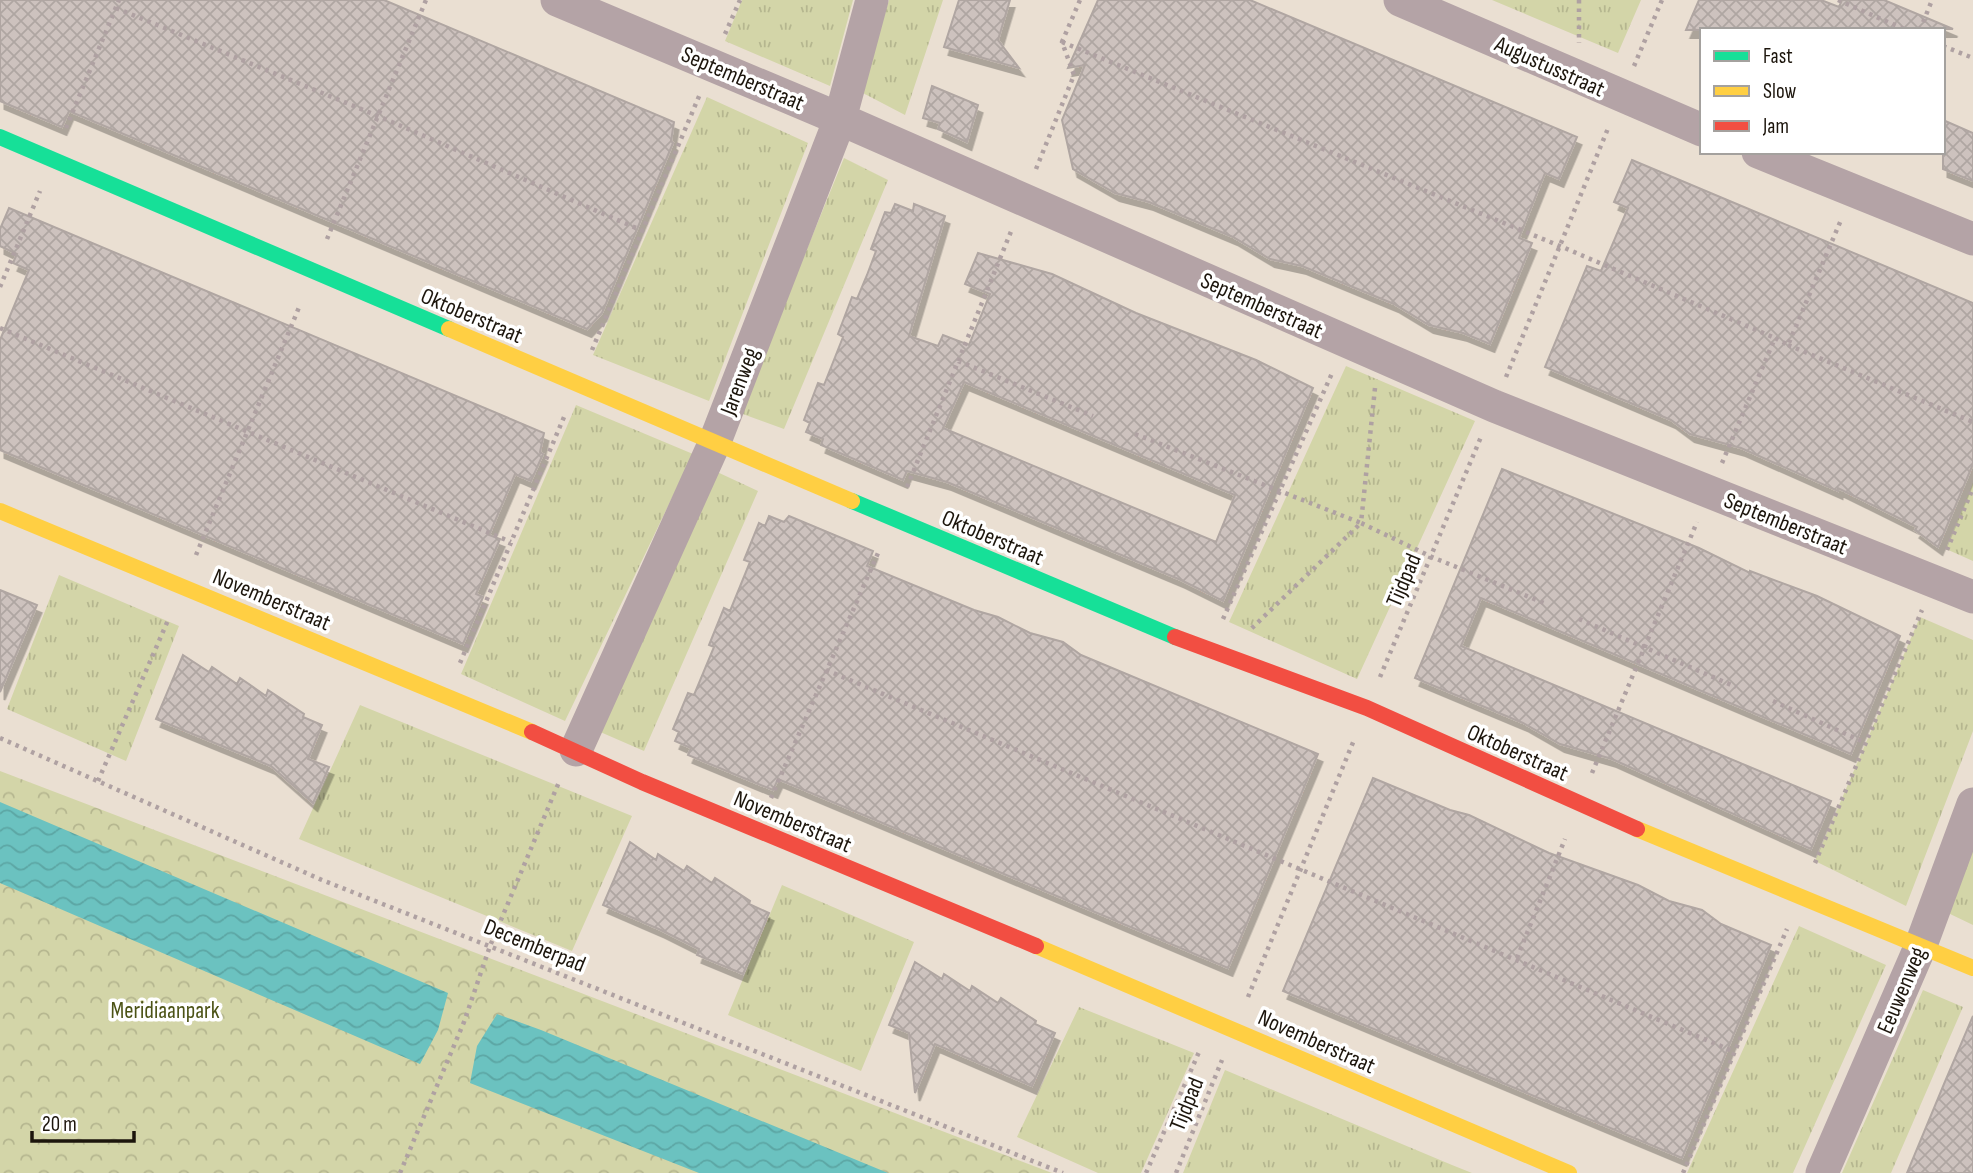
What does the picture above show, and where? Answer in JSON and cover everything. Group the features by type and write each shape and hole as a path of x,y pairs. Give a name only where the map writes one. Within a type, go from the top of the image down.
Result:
{"street":[{"name":"Septemberstraat","path":"557,0 840,119 1494,406 1973,597"},
{"name":"Jarenweg","path":"576,750 714,444 840,119 872,0"},
{"name":"Augustusstraat","path":"1400,0 1700,129"},
{"name":"Oktoberstraat","path":"0,137 714,444 1215,654 1367,708 1579,805 1973,968"},
{"path":"1763,154 1973,239"},
{"name":"Novemberstraat","path":"0,511 576,750 642,782 757,831 1235,1029 1392,1100 1569,1173"},
{"name":"Eeuwenweg","path":"1822,1173 1921,945 1973,804"}],"path":[{"path":"98,781 183,586 426,0"},
{"path":"757,831 893,519 1074,75 1062,42 1080,0"},
{"name":"Tijdpad","path":"1176,1173 1662,0"},
{"path":"1838,0 1901,28"},
{"path":"1921,28 1932,0"},
{"path":"116,8 378,116 643,231"},
{"path":"1062,42 1560,246 1973,422"},
{"path":"1945,47 1973,58"},
{"path":"1788,345 1854,191"},
{"path":"0,328 248,429 511,542"},
{"path":"1517,958 1775,338"},
{"path":"1215,654 1279,492 1346,341"},
{"path":"1215,654 1361,523 1378,355"},
{"path":"958,361 1093,416"},
{"path":"1135,434 1361,523 1432,558 1544,603"},
{"path":"1683,1173 1973,488"},
{"path":"1579,620 1736,687"},
{"path":"826,670 1735,1052"},
{"path":"1773,701 1866,743"},
{"name":"Decemberpad","path":"0,738 322,880 1063,1173"},
{"path":"400,1173 464,1022 490,946 557,785 576,750"},
{"path":"1146,1173 1213,1020"}],"green space":[{"path":"742,0 853,0 830,86 725,41"},
{"path":"889,0 943,0 905,115 861,92"},
{"path":"1492,0 1641,0 1618,53"},
{"path":"707,97 808,143 709,401 593,355"},
{"path":"844,158 888,180 784,429 740,413"},
{"path":"1346,366 1475,421 1357,679 1229,622"},
{"path":"576,405 693,454 565,721 461,674"},
{"path":"715,471 758,491 644,751 598,731"},
{"path":"1973,483 1973,561 1946,549"},
{"path":"59,575 179,626 126,761 7,709"},
{"path":"1920,617 1973,640 1973,731 1906,906 1815,861"},
{"path":"360,705 632,816 572,951 299,839"},
{"name":"Meridiaanpark","path":"0,771 1052,1173 0,1173"},
{"path":"1973,847 1973,925 1948,913"},
{"path":"782,885 914,942 861,1071 728,1015"},
{"path":"1799,926 1886,965 1793,1173 1687,1173"},
{"path":"1923,990 1963,1007 1891,1173 1842,1173"},
{"path":"1079,1007 1194,1053 1141,1173 1098,1173 1017,1137"},
{"path":"1225,1070 1452,1165 1472,1173 1183,1173"}],"water":[{"path":"0,802 448,993 438,1030 420,1064 0,883"},
{"path":"497,1014 888,1173 699,1173 470,1083 477,1046"}],"building":[{"path":"0,0 384,0 674,122 673,143 602,313 587,329 69,111 62,127 0,101"},
{"path":"959,0 1010,0 998,40 1019,68 944,47"},
{"path":"1098,0 1250,0 1577,137 1559,179 1545,173 1519,238 1532,243 1490,344 1463,333 1429,325 1394,304 1302,266 1270,259 1233,237 1149,202 1115,193 1073,169 1062,120 1085,65 1068,68"},
{"path":"1699,0 1821,0 1839,7 1842,0 1884,0 1953,29 1700,28 1686,30"},
{"path":"932,86 978,105 967,142 938,129 940,123 923,118"},
{"path":"1945,121 1973,133 1973,181 1943,169"},
{"path":"1632,160 1973,303 1973,464 1938,547 1915,530 1917,527 1838,488 1838,491 1741,448 1690,434 1671,420 1545,367 1587,266 1601,271 1628,208 1614,202"},
{"path":"895,204 913,211 914,204 945,216 909,336 938,346 943,335 969,345 990,294 965,284 978,253 1052,274 1136,313 1256,360 1313,388 1223,601 1181,580 947,482 907,471 903,480 821,445 823,439 806,432 810,423 804,420 818,383 824,385 843,337 838,334 852,297 857,299 876,251 871,249 885,212 891,213","holes":["964,382 1235,495 1216,542 943,428"]},
{"path":"9,208 544,433 540,452 543,454 531,481 515,474 489,535 500,539 476,594 483,597 463,644 0,450 0,340 29,270 13,263 17,254 0,246 0,229"},
{"path":"1502,469 1699,548 1750,573 1817,596 1900,636 1851,754 1481,598 1461,646 1831,801 1811,849 1612,759 1560,744 1523,723 1415,678"},
{"path":"769,516 784,522 789,516 873,551 867,566 974,610 998,617 1030,633 1063,642 1081,655 1318,754 1228,968 778,779 773,790 688,755 691,748 675,741 679,732 673,729 688,693 694,695 714,647 709,645 724,608 730,611 750,562 744,560 759,523 765,526"},
{"path":"0,590 37,605 0,692"},
{"path":"183,655 209,672 212,667 237,684 240,678 266,696 268,690 304,714 303,717 322,725 308,759 329,767 313,803 271,766 156,719"},
{"path":"1373,778 1450,810 1469,815 1549,853 1638,885 1669,901 1702,910 1721,924 1771,945 1682,1158 1283,991"},
{"path":"630,842 656,860 658,854 684,871 687,866 712,883 715,878 750,901 749,904 769,913 743,974 697,955 699,949 603,905"},
{"path":"915,962 942,979 944,974 970,991 972,986 998,1003 1001,998 1036,1021 1035,1024 1055,1033 1032,1086 935,1044 915,1093 909,1033 889,1025"},
{"path":"1973,1016 1973,1173 1907,1173 1944,1084"}],"traffic: fast":[{"path":"0,137 449,329"},
{"path":"852,501 1175,637"}],"traffic: slow":[{"path":"449,329 852,501"},
{"path":"0,511 532,732"},
{"path":"1637,829 1973,968"},
{"path":"1036,946 1569,1173"}],"traffic: jam":[{"path":"1175,637 1367,708 1637,829"},
{"path":"532,732 642,782 1036,946"}]}
